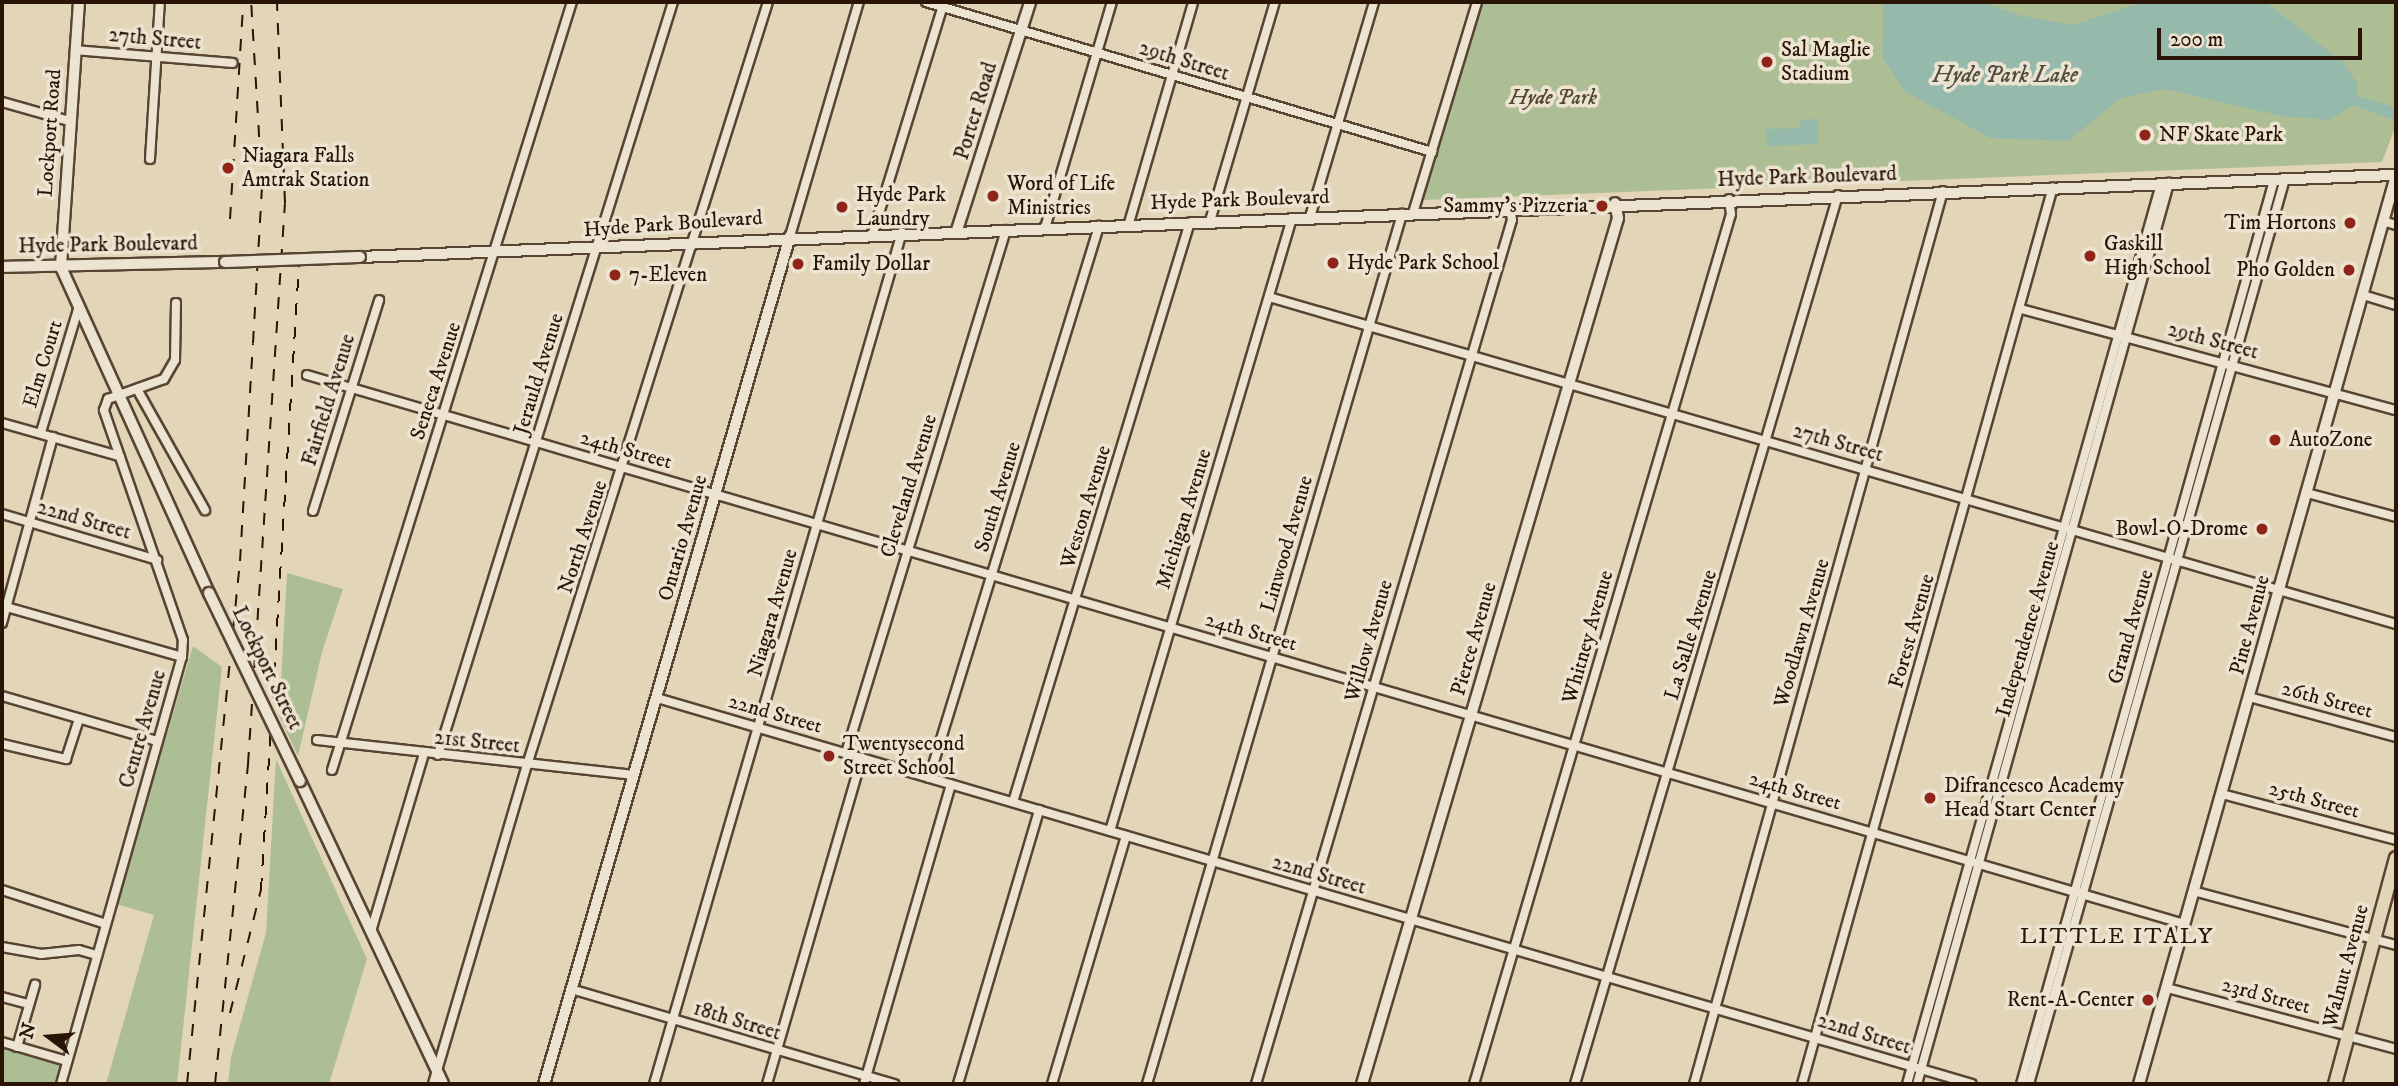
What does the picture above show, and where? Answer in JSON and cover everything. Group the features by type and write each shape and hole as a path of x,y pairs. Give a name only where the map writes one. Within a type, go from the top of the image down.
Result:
{"main road":[{"name":"Porter Road","path":"957,230 1030,2"},
{"name":"Hyde Park Boulevard","path":"2,267 495,254 790,236 1006,230 1615,203 2396,175"},
{"name":"Pine Avenue","path":"2139,1084 2396,175"},
{"name":"Ontario Avenue","path":"544,1084 790,236"},
{"name":"Walnut Avenue","path":"2335,1084 2396,858"}],"street":[{"name":"Lockport Road","path":"61,267 79,2"},
{"path":"150,159 160,2"},
{"name":"Seneca Avenue","path":"332,770 572,2"},
{"name":"Jerauld Avenue","path":"438,755 673,2"},
{"name":"North Avenue","path":"433,1084 527,765 768,2"},
{"name":"Ontario Avenue","path":"790,236 859,2"},
{"name":"29th Street","path":"926,2 943,4 1021,31 1432,152"},
{"path":"1045,228 1112,2"},
{"path":"1129,223 1193,2"},
{"path":"1210,221 1275,2"},
{"path":"1310,217 1374,2"},
{"name":"Linwood Avenue","path":"1147,1084 1370,324 1407,214 1432,152 1477,2"},
{"path":"873,233 943,4"},
{"name":"27th Street","path":"75,50 232,63"},
{"path":"2,102 69,121"},
{"name":"Grand Avenue","path":"2079,892 2279,180"},
{"name":"Independence Avenue","path":"1975,862 2074,530 2165,183"},
{"name":"Forest Avenue","path":"1802,1084 1968,499 2053,187"},
{"name":"Woodlawn Avenue","path":"1693,1084 1943,191"},
{"name":"La Salle Avenue","path":"1575,1084 1838,195"},
{"name":"Whitney Avenue","path":"1474,1084 1731,214 1729,199"},
{"name":"Pierce Avenue","path":"1362,1084 1618,218 1615,203"},
{"name":"Willow Avenue","path":"1256,1084 1512,220 1510,208"},
{"name":"Michigan Avenue","path":"1110,831 1292,218"},
{"name":"Weston Avenue","path":"1013,802 1190,222"},
{"path":"2383,222 2396,225"},
{"name":"South Avenue","path":"929,778 1099,226"},
{"name":"Cleveland Avenue","path":"846,753 1006,230"},
{"name":"Niagara Avenue","path":"654,1084 902,232"},
{"name":"Lockport Street","path":"61,267 209,593 372,928 443,1084"},
{"path":"2363,295 2396,305"},
{"name":"27th Street","path":"1269,297 1370,324 2278,592 2396,624"},
{"name":"Fairfield Avenue","path":"313,511 379,300"},
{"path":"120,395 164,379 175,360 176,303"},
{"name":"Elm Court","path":"41,432 79,306"},
{"name":"29th Street","path":"2021,309 2396,410"},
{"name":"Independence Avenue","path":"1917,1084 1917,1068 2064,527 2123,338"},
{"name":"24th Street","path":"307,375 2184,924"},
{"path":"137,389 205,510"},
{"name":"Centre Avenue","path":"61,1084 182,657 183,640 104,410 108,399 120,395"},
{"path":"2,423 119,456"},
{"path":"2,623 26,522 53,437"},
{"path":"2307,493 2396,517"},
{"name":"22nd Street","path":"2,514 157,560"},
{"path":"4,606 182,657"},
{"path":"2,696 157,741"},
{"name":"26th Street","path":"2249,697 2396,737"},
{"name":"22nd Street","path":"657,698 1972,1084"},
{"path":"2,744 66,759 79,719"},
{"name":"21st Street","path":"317,740 424,754 634,775"},
{"path":"372,928 424,754"},
{"path":"767,1084 863,758"},
{"path":"866,1080 951,784"},
{"name":"25th Street","path":"2222,794 2396,840"},
{"path":"958,1084 1039,810"},
{"path":"1052,1084 1126,836"},
{"path":"2,890 106,924"},
{"path":"2193,891 2396,945"},
{"path":"2021,1084 2079,892"},
{"path":"2029,1084 2079,892"},
{"path":"2,947 41,954 79,950 97,955"},
{"path":"17,1046 35,985"},
{"name":"23rd Street","path":"2166,988 2396,1049"},
{"name":"18th Street","path":"571,989 866,1080 894,1084"},
{"path":"2,997 29,1004"},
{"path":"2,1042 67,1061"},
{"name":"Independence Avenue","path":"1907,1084 1917,1068"}],"green space":[{"name":"Hyde Park","path":"1481,2 2396,2 2396,125 2382,162 1423,200"},
{"path":"287,573 343,589 322,652 298,756 279,716"},
{"path":"193,646 222,667 177,1084 106,1084 154,915 116,904"},
{"path":"276,759 367,959 329,1084 228,1084 231,1057 266,933"},
{"path":"2,1046 61,1062 54,1084 2,1084"}],"water":[{"name":"Hyde Park Lake","path":"1883,2 1983,2 2022,16 2073,25 2143,2 2265,2 2343,62 2358,85 2356,95 2396,108 2396,121 2353,105 2329,120 2281,116 2164,89 2121,98 2068,141 1990,138 1904,91 1883,58"},
{"path":"1817,119 1818,144 1767,146 1766,129 1800,128 1800,120"}],"railway":[{"path":"187,1084 240,561 253,343 262,185 251,2"},
{"path":"215,1084 248,764 285,203 277,2"},
{"path":"230,219 243,5"},
{"path":"230,1013 261,890 299,263"}],"place":[{"name":"Sal Maglie Stadium","path":"1767,62"},
{"name":"NF Skate Park","path":"2145,135"},
{"name":"Niagara Falls Amtrak Station","path":"228,168"},
{"name":"Word of Life Ministries","path":"993,196"},
{"name":"Sammy's Pizzeria","path":"1602,206"},
{"name":"Hyde Park Laundry","path":"842,207"},
{"name":"Tim Hortons","path":"2350,223"},
{"name":"Gaskill High School","path":"2090,256"},
{"name":"Hyde Park School","path":"1333,263"},
{"name":"Family Dollar","path":"798,264"},
{"name":"Pho Golden","path":"2349,270"},
{"name":"7-Eleven","path":"615,275"},
{"name":"AutoZone","path":"2275,440"},
{"name":"Bowl-O-Drome","path":"2262,529"},
{"name":"Twentysecond Street School","path":"829,756"},
{"name":"Difrancesco Academy Head Start Center","path":"1930,798"},
{"name":"Rent-A-Center","path":"2148,1000"}],"district":[{"name":"LITTLE ITALY","path":"2117,937"}]}
